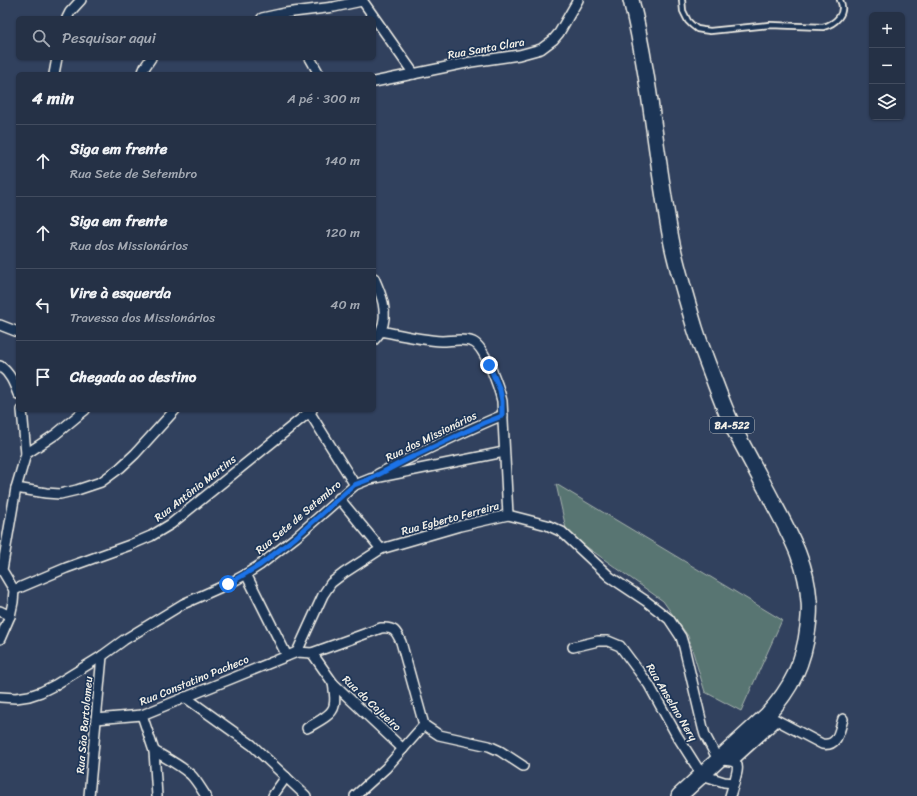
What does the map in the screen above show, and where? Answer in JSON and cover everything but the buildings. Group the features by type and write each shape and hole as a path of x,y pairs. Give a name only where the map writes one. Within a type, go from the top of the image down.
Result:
{"main road":[{"name":"BA-522","path":"631,0 643,59 672,244 684,292 727,413 791,537 804,567 810,602 807,639 802,658 793,679 777,704 772,718 718,760 679,796"}],"street":[{"path":"68,16 81,0"},
{"path":"286,15 334,7 362,0 373,16"},
{"name":"Rua Santa Clara","path":"376,82 471,62 519,55 541,49 553,40 559,33 578,0"},
{"path":"376,20 414,74"},
{"path":"54,72 57,60"},
{"path":"143,72 150,60"},
{"path":"311,60 318,72"},
{"path":"376,283 384,307 385,317 381,331 376,337"},
{"path":"0,325 16,331"},
{"path":"381,331 441,341 466,340 473,342 480,347 500,390 502,401 508,515"},
{"path":"0,366 10,375 16,389"},
{"path":"0,639 10,616 13,602 14,590 1,570 16,488 26,454 22,412"},
{"path":"26,454 56,434 83,412"},
{"path":"16,488 60,494 101,482 120,468 135,454 173,412"},
{"name":"Rua Antônio Martins","path":"14,590 66,568 130,545 151,536 171,524 309,412"},
{"path":"311,412 354,485"},
{"name":"Rua dos Missionários","path":"370,479 408,459 502,416"},
{"name":"Rua Sete de Setembro","path":"0,697 16,698 41,692 56,685 182,604 228,584 246,574 296,537 354,485 370,479 504,452"},
{"path":"339,498 381,550"},
{"name":"Rua Egberto Ferreira","path":"297,652 323,595 331,583 344,573 381,550 460,526 508,515 546,525 562,532 610,577 646,601 669,619 681,637 705,735 718,760"},
{"path":"246,574 287,656"},
{"path":"0,611 10,616"},
{"path":"297,652 312,653 381,628 395,630 401,642 424,724 439,735 489,746 524,766"},
{"name":"Rua Anselmo Nery","path":"573,647 598,641 608,641 620,646 649,685 676,734 702,775"},
{"name":"Rua Constatino Pacheco","path":"96,719 142,715 297,652"},
{"name":"Rua do Cajueiro","path":"312,653 333,683 403,749"},
{"name":"Rua São Bartolomeu","path":"89,796 102,656"},
{"path":"306,728 332,711 334,707 333,683"},
{"path":"185,697 252,745 306,796"},
{"path":"142,715 154,751 157,796"},
{"path":"733,761 772,718 825,745 829,745 835,741 843,719"},
{"name":"Rua do Cajueiro","path":"355,796 403,749 424,724"},
{"path":"154,751 192,776 206,796"},
{"path":"718,760 733,761 737,766 737,772 730,796"},
{"path":"702,775 724,782 734,783"},
{"path":"274,796 286,777"}],"lane":[{"path":"682,0 683,11 688,21 697,29 710,31 770,25 823,27 836,21 840,15 843,9 840,0"}],"green space":[{"path":"556,484 782,620 741,711 705,692 688,636 663,601 567,533"}],"route":[{"path":"228,584 260,565 296,537 354,485 370,479 408,459 502,416 500,390 489,365"}]}
